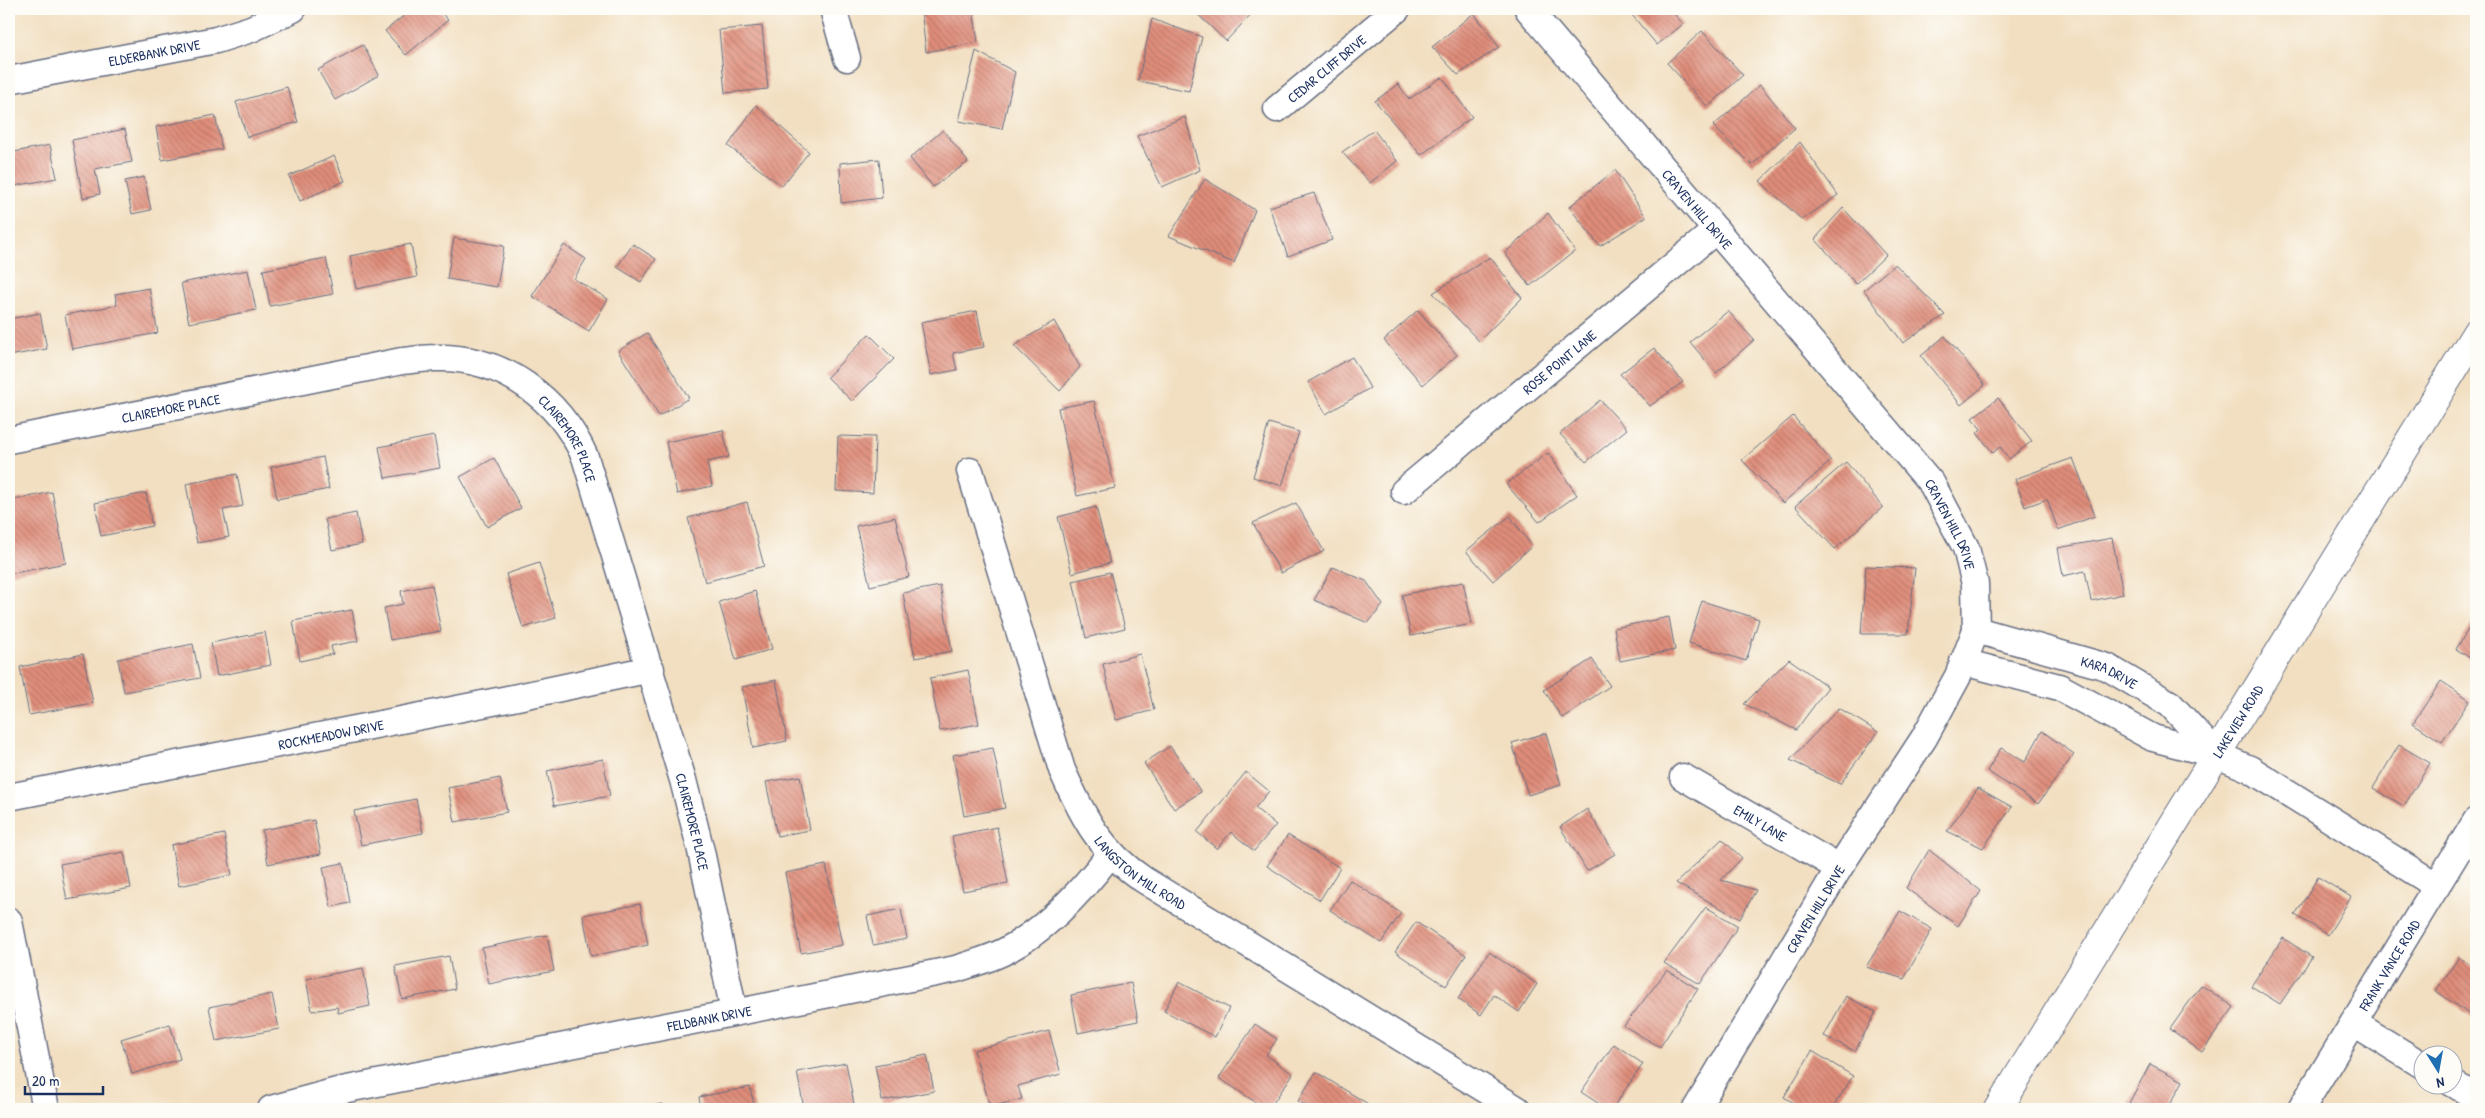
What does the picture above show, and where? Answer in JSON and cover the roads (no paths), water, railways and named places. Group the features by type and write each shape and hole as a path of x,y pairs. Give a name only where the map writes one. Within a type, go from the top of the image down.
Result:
{"main road":[{"name":"LAKEVIEW ROAD","path":"1998,1109 2476,333"}],"street":[{"name":"ELDERBANK DRIVE","path":"9,80 216,40 251,29 293,9"},
{"path":"833,9 847,58"},
{"name":"CEDAR CLIFF DRIVE","path":"1277,109 1397,9"},
{"name":"CRAVEN HILL DRIVE","path":"1528,9 1932,484 1966,548 1975,584 1976,630 1963,662 1924,738 1839,868 1696,1109"},
{"name":"ROSE POINT LANE","path":"1404,491 1716,230"},
{"name":"CLAIREMORE PLACE","path":"9,440 402,361 438,358 478,363 512,376 528,386 555,409 576,437 585,457 651,668 702,851 734,1012"},
{"name":"LANGSTON MILL ROAD","path":"970,471 1062,770 1076,802 1110,854 1122,866 1144,880 1517,1109"},
{"name":"KARA DRIVE","path":"1976,630 2106,667 2170,704 2217,755"},
{"name":"KARA DRIVE","path":"1963,662 2059,687 2153,738 2217,755 2250,769 2437,886"},
{"name":"ROCKMEADOW DRIVE","path":"9,797 503,700 651,668"},
{"name":"EMILY LANE","path":"1683,777 1839,868"},
{"name":"FRANK VANCE ROAD","path":"2301,1109 2476,821"},
{"name":"FELDBANK DRIVE","path":"271,1109 337,1091 956,970 1006,951 1047,923 1089,882 1110,854"},
{"path":"9,921 46,1109"},
{"path":"2354,1024 2412,1059"},
{"path":"2462,1089 2476,1097"}]}
